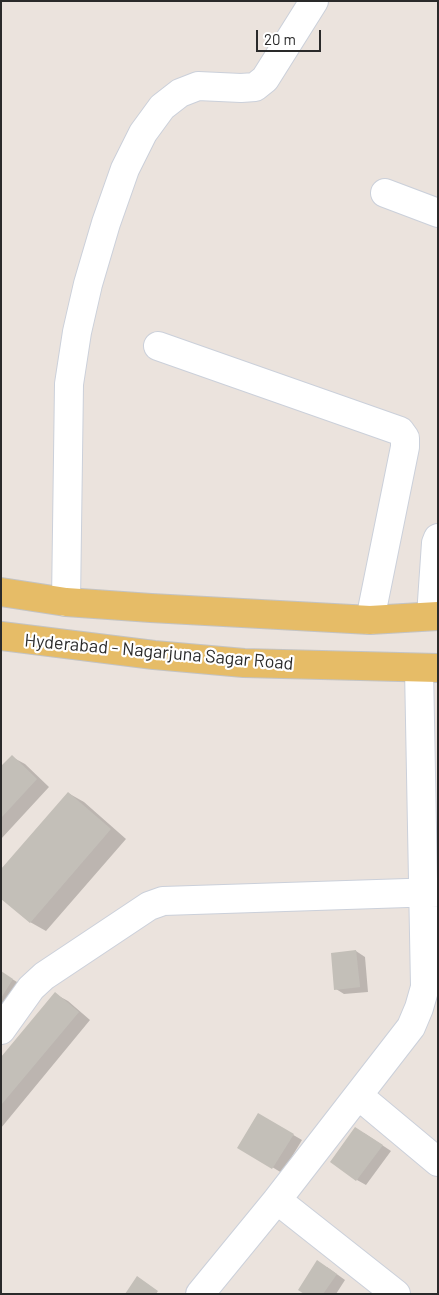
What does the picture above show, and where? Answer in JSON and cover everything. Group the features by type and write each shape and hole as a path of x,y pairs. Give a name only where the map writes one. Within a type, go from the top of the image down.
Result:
{"main road":[{"path":"1,592 66,602 370,620 434,616"},
{"name":"Hyderabad - Nagarjuna Sagar Road","path":"1,636 126,652 244,663 428,668"}],"street":[{"path":"66,602 69,384 77,332 88,284 106,223 125,169 143,132 162,107 180,93 198,86 255,87 265,79 314,1"},
{"path":"385,193 438,213"},
{"path":"158,346 400,431 405,438 405,446 370,620"},
{"path":"434,616 436,544 438,538"},
{"path":"200,1294 359,1096 411,1026 419,1008 432,991 428,668"},
{"path":"1,1030 31,988 44,976 149,906 163,901 430,892"},
{"path":"359,1096 438,1162"},
{"path":"277,1200 396,1294"}],"building":[{"path":"12,755 37,779 1,818 1,766"},
{"path":"68,792 111,829 30,923 1,899 1,869"},
{"path":"356,950 360,987 334,990 331,953"},
{"path":"1,971 13,979 1,998"},
{"path":"55,992 79,1012 1,1105 1,1057"},
{"path":"258,1113 294,1134 272,1169 237,1148"},
{"path":"355,1127 383,1145 356,1181 330,1162"},
{"path":"317,1260 337,1274 323,1294 304,1294 298,1290"},
{"path":"137,1276 158,1291 156,1294 125,1294"}]}
